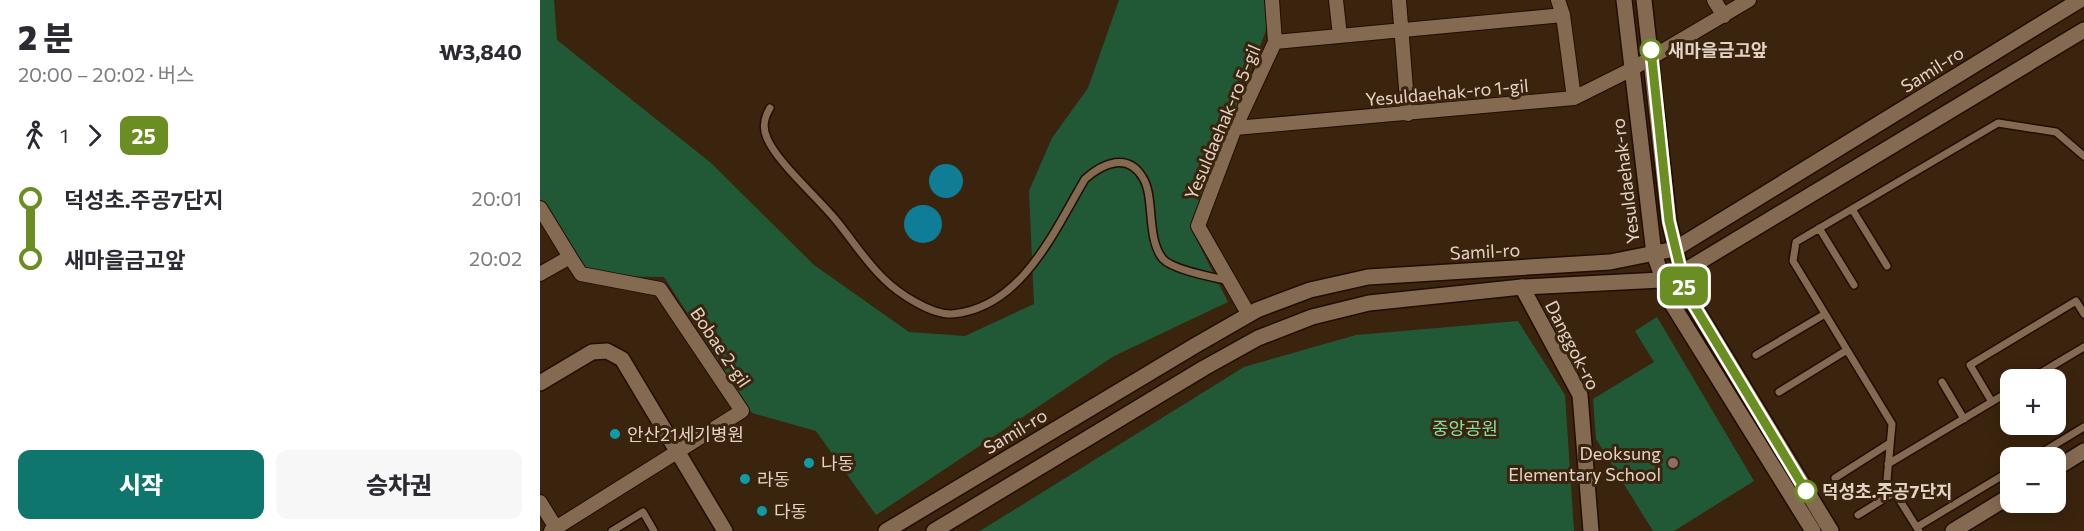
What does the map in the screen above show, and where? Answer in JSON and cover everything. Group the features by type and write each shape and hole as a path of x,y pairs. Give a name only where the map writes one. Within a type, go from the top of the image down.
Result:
{"main road":[{"name":"Yesuldaehak-ro","path":"1623,0 1654,254 1661,280 1672,304 1813,531"},
{"path":"1644,0 1666,198 1680,273 1686,292 1831,531"},
{"name":"Samil-ro","path":"886,531 1249,315 1310,290 1368,277 1610,262 1675,249 2080,0"},
{"name":"Samil-ro","path":"934,531 1204,368 1258,339 1312,317 1369,303 1522,287 1661,280 1680,273 2084,30"},
{"name":"Danggok-ro","path":"1522,287 1580,395 1591,531"},
{"path":"540,383 592,352 607,351 622,359 725,531"},
{"path":"2066,462 2084,451"},
{"path":"1953,531 2000,502"}],"street":[{"name":"Yesuldaehak-ro 5-gil","path":"1249,315 1198,226 1235,129 1275,42 1272,0"},
{"path":"1336,0 1340,36"},
{"path":"1400,0 1408,114"},
{"path":"1558,0 1563,15 1574,98"},
{"path":"1714,0 1724,16"},
{"name":"Yesuldaehak-ro 1-gil","path":"1235,129 1574,98 1632,69 1749,0"},
{"path":"1275,42 1563,15"},
{"name":"Bobae 2-gil","path":"540,208 581,274 660,289 742,411 553,530"},
{"path":"540,274 570,257"},
{"path":"540,502 553,530"}],"lane":[{"path":"770,108 764,119 768,141 885,280 937,311 950,314 965,311 988,302 1013,285 1038,261 1085,179 1107,164 1119,161 1128,164 1144,178 1157,249 1164,261 1229,281"},
{"path":"2000,477 1918,529 1887,480 1892,424 1793,261 1796,242 1998,123 2056,132 2083,154"},
{"path":"1852,209 1887,266"},
{"path":"1819,228 1854,285"},
{"path":"1992,402 1970,365 2076,301 2084,314"},
{"path":"1756,355 1825,314"},
{"path":"2048,369 2084,347"},
{"path":"1779,392 1847,350"},
{"path":"1942,382 1964,418"},
{"path":"1888,464 2000,397"},
{"path":"2051,447 2084,427"},
{"path":"1834,478 1890,443"},
{"path":"1858,515 1895,492"},
{"path":"612,531 643,512 654,531"}],"green space":[{"path":"540,0 554,0 557,40 711,163 814,265 909,332 965,336 1034,304 1029,191 1052,138 1088,88 1119,0 1265,0 1267,28 1190,227 1228,302 1114,356 876,515 816,431 752,413 664,277 591,276 540,199"},
{"name":"Deoksung Elementary School","path":"1657,317 1754,481 1674,531 1653,531 1596,439 1593,399 1654,362 1635,331"},
{"name":"중앙공원","path":"1518,321 1565,395 1574,531 980,531 1244,367 1356,335"}],"water":[{"path":"946,164 958,169 963,181 958,193 946,198 934,193 929,181 934,169"},
{"path":"923,205 937,210 942,224 937,238 923,243 909,238 904,224 909,210"}],"bus line":[{"name":"25","path":"1651,50 1669,221 1686,292 1806,491"}],"place":[{"name":"새마을금고앞","path":"1651,50"},
{"name":"안산21세기병원","path":"615,434"},
{"name":"나동","path":"809,463"},
{"name":"Deoksung Elementary School","path":"1673,463"},
{"name":"라동","path":"745,479"},
{"name":"덕성초.주공7단지","path":"1806,491"},
{"name":"다동","path":"762,511"}]}
